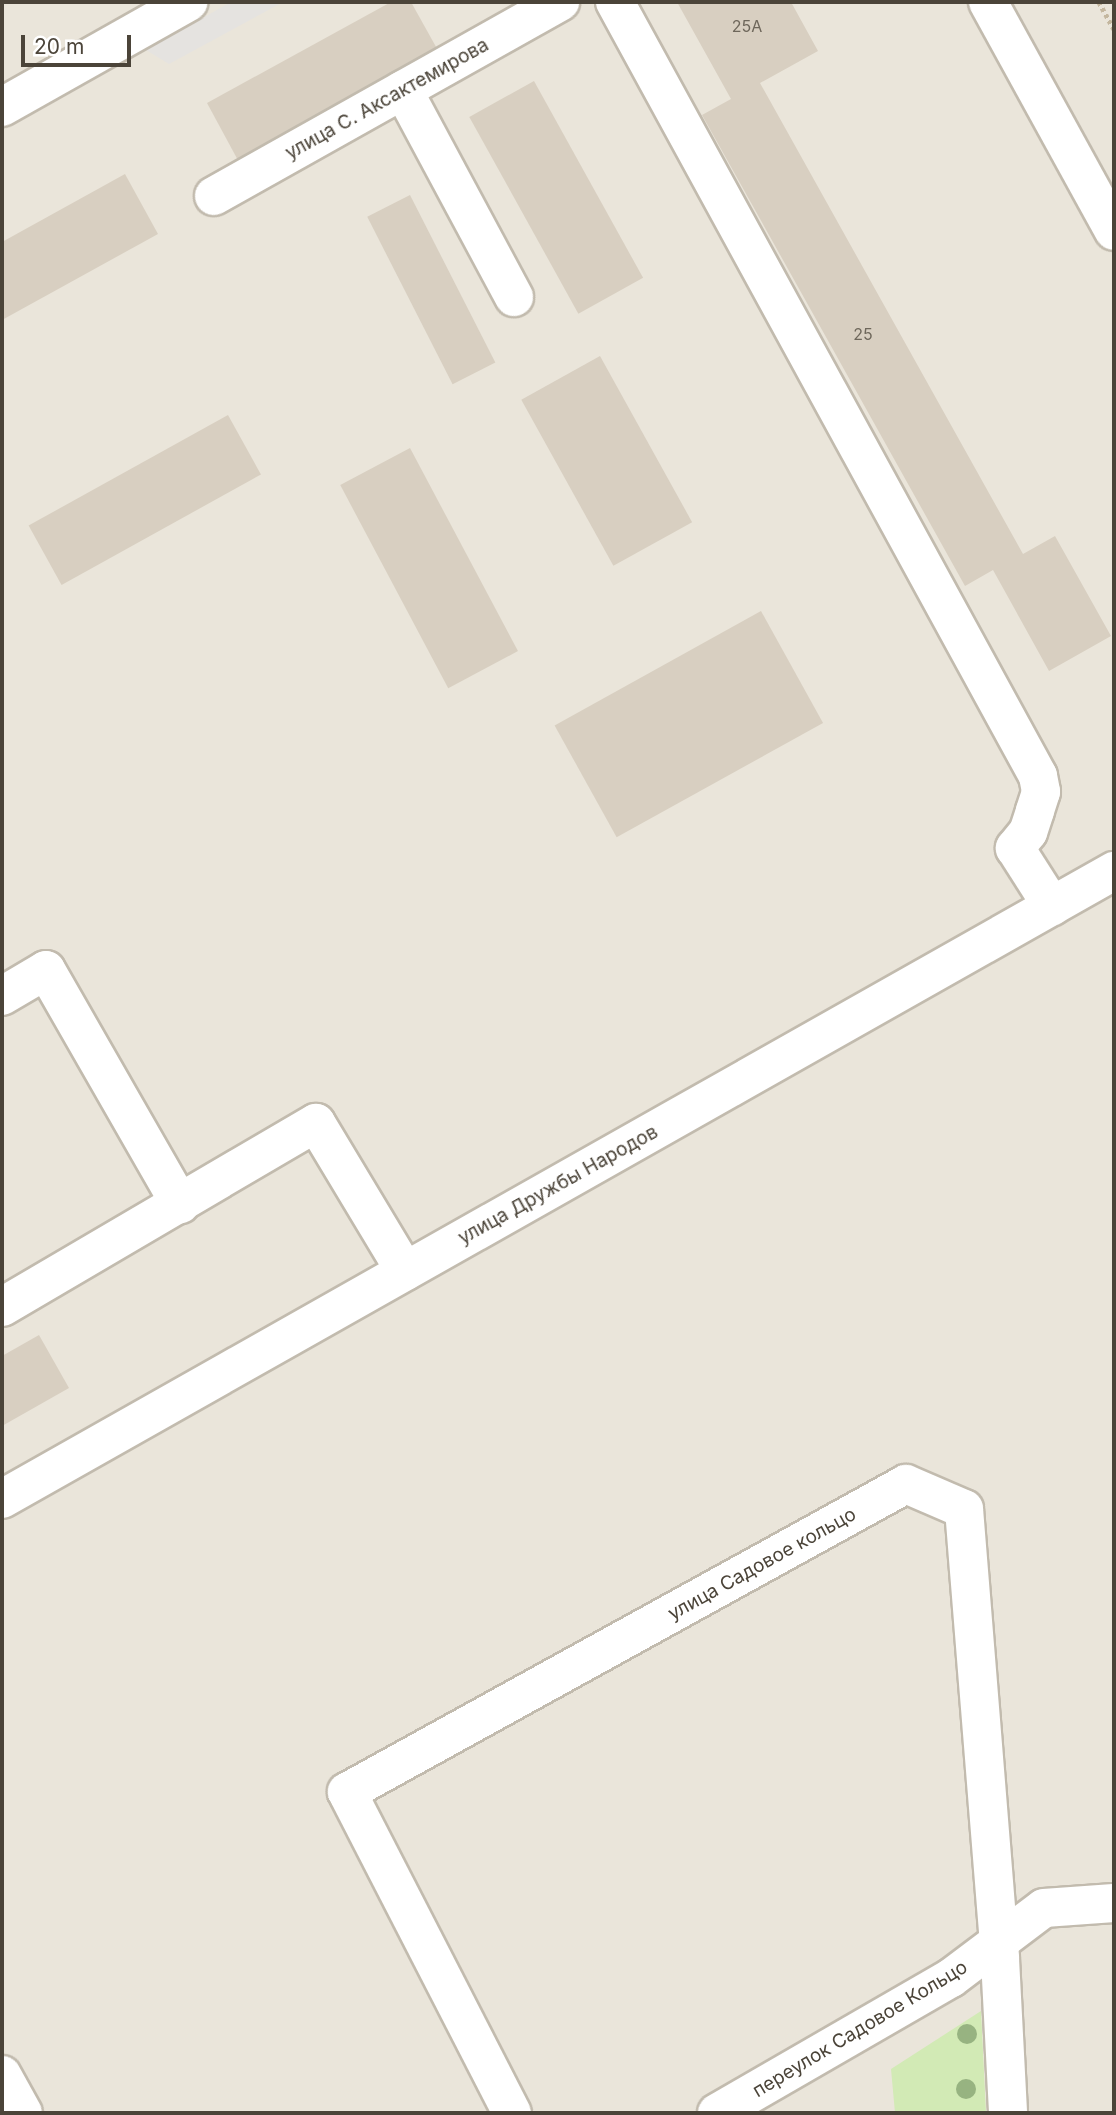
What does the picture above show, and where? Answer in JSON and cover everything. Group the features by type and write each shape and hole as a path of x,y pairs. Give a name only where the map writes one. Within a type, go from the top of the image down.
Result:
{"street":[{"path":"2,107 188,2"},
{"name":"улица С. Аксактемирова","path":"214,196 560,2"},
{"path":"615,2 1038,776 1041,792 1035,811 1028,832 1015,848 1052,906"},
{"path":"988,2 1114,232"},
{"path":"403,90 514,297"},
{"name":"улица Дружбы Народов","path":"2,1499 1114,871"},
{"path":"2,996 46,970 180,1204"},
{"path":"2,1307 316,1123 405,1271"},
{"name":"улица Садовое кольцо","path":"512,2113 347,1793 906,1484 964,1509 998,1942 1008,2113"},
{"name":"переулок Садовое Кольцо","path":"718,2113 951,1978 1044,1908 1114,1903"},
{"path":"2,2075 23,2113"}],"path":[{"path":"1099,2 1114,29"}],"shaded area":[{"path":"2,2 1114,2 1114,2113 2,2113"},
{"path":"231,2 283,2 169,64 146,50"}],"green space":[{"path":"981,2011 986,2113 895,2113 891,2069"}],"building":[{"path":"391,2 411,2 440,54 240,164 207,103"},
{"path":"677,2 791,2 818,51 760,83 1023,554 1055,536 1111,636 1049,671 993,570 965,586 702,115 731,99"},
{"path":"534,81 643,278 578,314 469,117"},
{"path":"125,174 158,234 2,320 2,242"},
{"path":"410,195 495,363 453,384 367,217"},
{"path":"600,356 692,522 613,566 521,400"},
{"path":"228,415 261,474 62,585 29,526"},
{"path":"410,448 518,651 448,688 340,485"},
{"path":"761,611 823,723 617,837 555,725"},
{"path":"39,1335 69,1388 2,1426 2,1356"}]}
